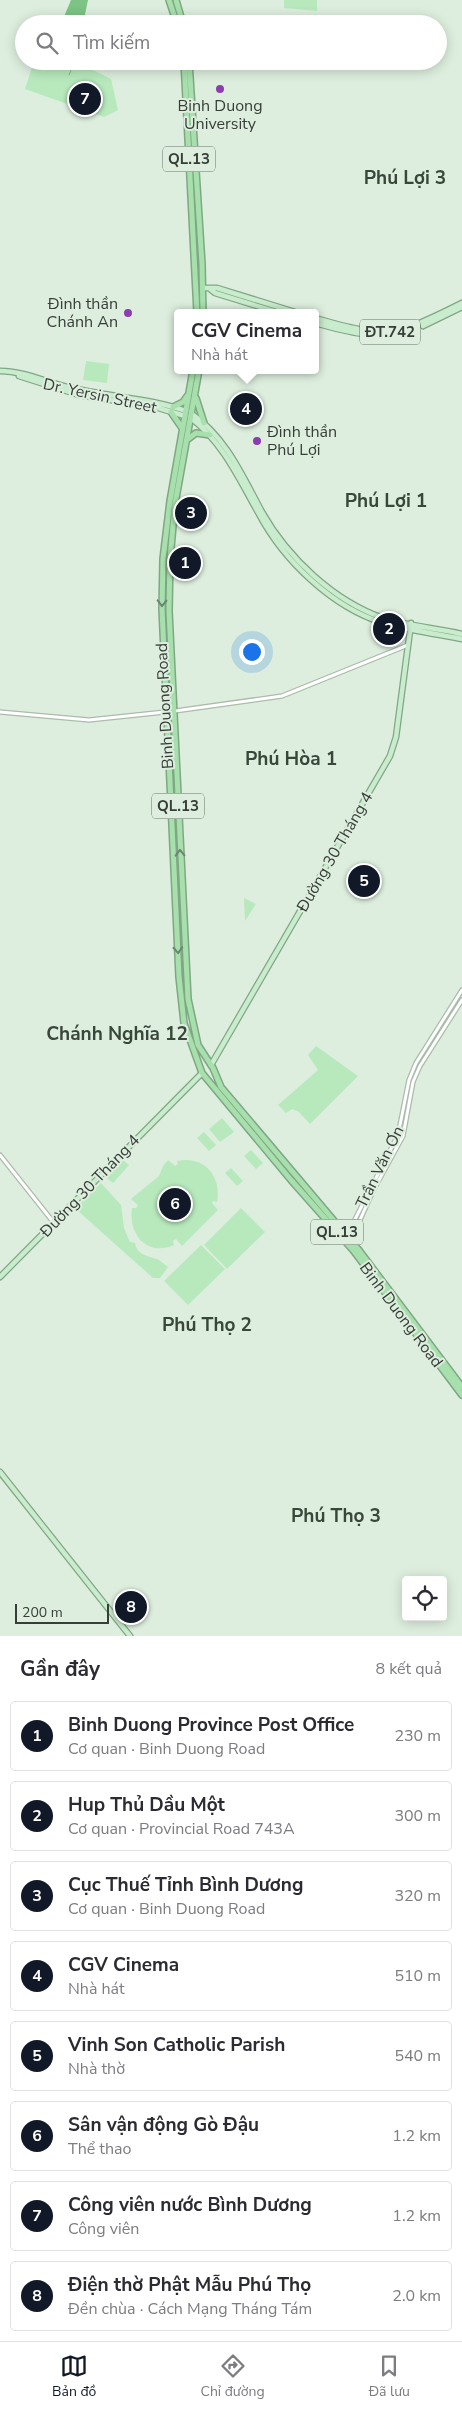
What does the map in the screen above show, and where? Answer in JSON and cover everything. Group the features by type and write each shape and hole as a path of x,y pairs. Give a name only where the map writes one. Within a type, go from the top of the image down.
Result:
{"highway":[{"path":"169,0 174,15"},
{"path":"176,0 180,15"},
{"name":"QL.13","path":"185,70 195,256 193,259 194,284 197,288 197,309"},
{"name":"QL.13","path":"190,70 203,309"},
{"path":"197,288 203,288"},
{"name":"Binh Duong Road","path":"193,374 192,416 175,504 170,559 169,611 175,711 179,977 184,1023 202,1073 290,1180 353,1250 462,1387"},
{"name":"Binh Duong Road","path":"198,374 185,413 170,501 163,558 162,609 165,712 179,902 191,1022 198,1045 213,1068 226,1094 349,1238 438,1359 462,1395"},
{"path":"182,429 172,409 192,393 204,424"},
{"path":"185,413 192,416"},
{"path":"186,442 196,433 210,435"},
{"path":"163,558 170,559"},
{"path":"165,712 175,711"},
{"path":"204,1065 213,1068 211,1076 202,1073 204,1065"}],"main road":[{"path":"203,288 217,288 285,309"},
{"path":"210,289 215,293 267,309"},
{"name":"ĐT.742","path":"319,319 360,330 393,334 421,324 462,303"},
{"name":"ĐT.742","path":"319,324 356,334 393,334 422,326 462,307"},
{"name":"Dr. Yersin Street","path":"0,371 68,390 185,413"},
{"path":"192,416 204,424 226,448 274,539 291,560 310,578 364,615 384,623 462,634"},
{"path":"192,416 223,450 236,468"},
{"path":"410,626 462,639"},
{"name":"Đường 30 Tháng 4","path":"213,1068 390,756 396,737 410,644 410,626"},
{"name":"Đường 30 Tháng 4","path":"0,1277 202,1073"},
{"path":"0,1472 130,1636"}],"street":[{"path":"175,711 282,696 410,644"},
{"path":"0,712 89,720 165,712"},
{"name":"Trần Văn Ơn","path":"349,1238 398,1136 409,1080 416,1063 462,990"},
{"name":"Trần Văn Ơn","path":"349,1238 403,1136 413,1082 420,1066 462,1000"},
{"path":"0,1156 54,1223"}],"shaded area":[{"path":"71,0 88,0 85,15 65,15"},
{"path":"284,0 317,0 317,11 284,8"},
{"path":"31,70 93,70 111,79 118,110 104,117 25,89"},
{"path":"86,361 109,364 107,383 83,380"},
{"path":"244,898 256,904 245,921"},
{"path":"316,1046 358,1076 310,1124 299,1112 292,1109 286,1113 278,1105 318,1070 308,1055"},
{"path":"222,1118 234,1132 220,1142 209,1129"},
{"path":"204,1132 216,1145 209,1151 197,1138"},
{"path":"251,1150 263,1163 256,1169 244,1156"},
{"path":"123,1160 129,1165 113,1183 105,1177"},
{"path":"168,1160 175,1166 178,1164 177,1161 195,1161 203,1164 209,1170 217,1184 217,1202 213,1201 212,1203 218,1210 182,1246 176,1239 173,1241 174,1245 155,1248 141,1241 136,1234 133,1226 132,1208 136,1208 138,1205 131,1199 159,1176"},
{"path":"231,1168 243,1181 237,1186 225,1173"},
{"path":"101,1183 121,1205 124,1228 130,1242 135,1243 140,1253 157,1259 168,1267 160,1278 153,1278 77,1210 77,1207"},
{"path":"241,1208 265,1232 227,1269 204,1245"},
{"path":"201,1245 225,1269 188,1305 164,1281"}],"waterway":[{"path":"69,75 71,70"}],"place":[{"name":"Binh Duong University","path":"220,89"},
{"name":"Công viên nước Bình Dương","path":"85,99"},
{"name":"Đình thần Chánh An","path":"128,313"},
{"name":"CGV Cinema","path":"246,409"},
{"name":"Đình thần Phú Lợi","path":"257,441"},
{"name":"Cục Thuế Tỉnh Bình Dương","path":"191,513"},
{"name":"Binh Duong Province Post Office","path":"185,563"},
{"name":"Hup Thủ Dầu Một","path":"389,629"},
{"name":"Vinh Son Catholic Parish","path":"364,881"},
{"name":"Sân vận động Gò Đậu","path":"175,1204"},
{"name":"Điện thờ Phật Mẫu Phú Thọ","path":"131,1607"}],"district":[{"name":"Phú Lợi 3","path":"405,178"},
{"name":"Phú Lợi 1","path":"386,501"},
{"name":"Phú Hòa 1","path":"291,759"},
{"name":"Chánh Nghĩa 12","path":"117,1034"},
{"name":"Phú Thọ 2","path":"207,1325"},
{"name":"Phú Thọ 3","path":"336,1516"}]}
